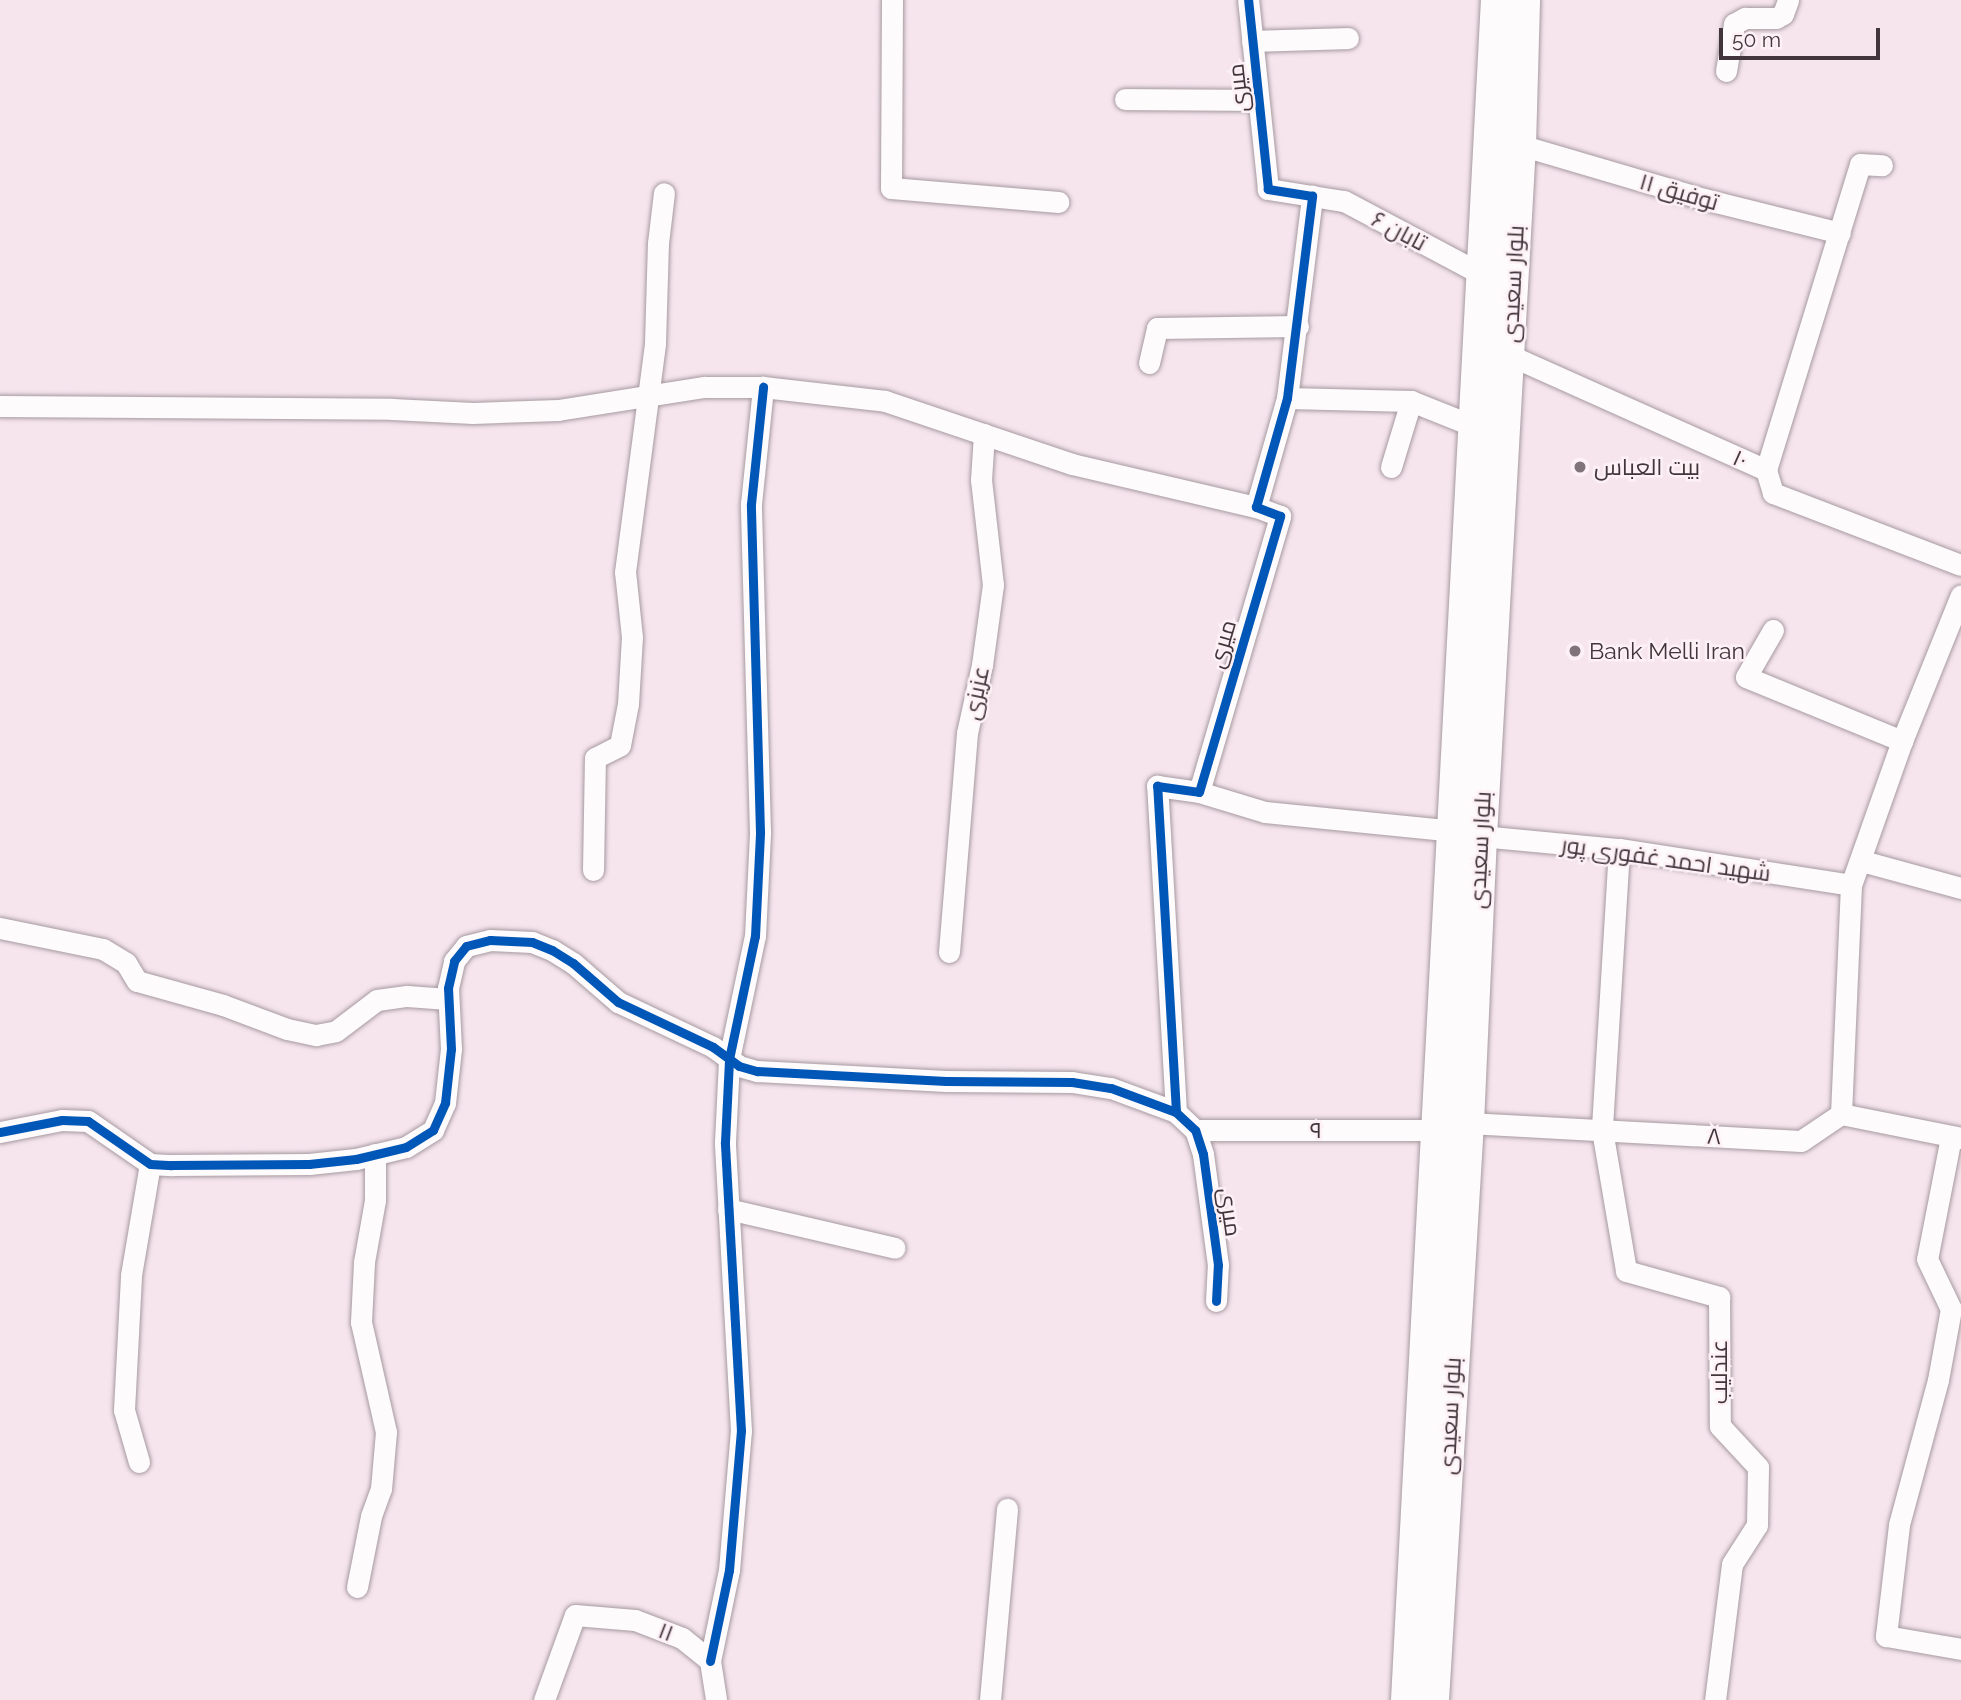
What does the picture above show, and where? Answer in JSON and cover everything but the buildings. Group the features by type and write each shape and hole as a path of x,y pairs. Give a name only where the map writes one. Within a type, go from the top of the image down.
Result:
{"main road":[{"name":"بلوار سعیدی","path":"1468,834 1475,427 1497,0"},
{"name":"بلوار سعیدی","path":"1433,1700 1462,940 1468,834 1509,355 1520,145 1524,0"},
{"name":"بلوار سعیدی","path":"1407,1700 1453,1126"}],"street":[{"path":"892,0 891,188 1058,202"},
{"name":"میری","path":"1248,0 1268,190 1312,196"},
{"path":"1726,71 1734,24 1745,18 1776,18 1783,14 1788,0"},
{"path":"1252,41 1348,38"},
{"path":"1125,100 1258,100"},
{"name":"توفیق ۱۱","path":"1520,145 1704,200 1840,233"},
{"path":"1766,470 1860,164 1882,164"},
{"path":"593,870 595,758 620,745 628,704 632,637 625,572 646,395 655,343 658,243 664,193"},
{"path":"0,406 215,406 473,413 558,410 704,387 763,387 886,401 1072,464 1256,507 1287,398 1312,196"},
{"name":"تابان ۶","path":"1312,196 1344,201 1483,275"},
{"path":"1149,363 1157,328 1298,326"},
{"name":"۱۰","path":"1509,355 1766,470 1773,493 1961,565"},
{"path":"716,1700 710,1661 729,1570 741,1431 725,1142 729,1059 755,936 759,858 757,650 751,504 763,387"},
{"path":"1287,398 1411,401 1475,427"},
{"path":"1391,467 1411,401"},
{"name":"عزیزی","path":"949,952 967,733 982,665 993,585 981,480 984,434"},
{"name":"میری","path":"1199,792 1280,516 1256,507"},
{"path":"1961,595 1902,741 1862,861 1851,885 1841,1114 1956,1138 1927,1259 1951,1309 1938,1380 1899,1525 1886,1636 1961,1649"},
{"path":"1773,630 1746,677 1902,741"},
{"path":"1176,1112 1157,786 1199,792"},
{"name":"شهید احمد غفوری پور","path":"1199,792 1265,812 1619,849 1851,885"},
{"path":"1602,1130 1619,849"},
{"path":"1862,861 1961,888"},
{"path":"0,928 103,949 125,963 137,981 223,1005 287,1029 316,1035 337,1031 377,1000 407,996 448,999"},
{"path":"0,1132 62,1120 88,1121 150,1164 309,1164 406,1147 433,1130 445,1103 449,1077 448,999 454,961 466,946 490,940 532,942 573,963 618,1002 713,1047 738,1066 757,1071 817,1076 1072,1082 1111,1088 1176,1112 1195,1130"},
{"name":"۸","path":"1453,1126 1602,1130 1801,1141 1841,1114"},
{"name":"۹","path":"1195,1130 1453,1126"},
{"name":"میری","path":"1195,1130 1203,1154 1218,1265 1216,1301"},
{"name":"عندلیب","path":"1602,1130 1626,1271 1719,1297 1720,1426 1758,1467 1757,1525 1732,1564 1715,1700"},
{"path":"357,1587 371,1516 382,1489 386,1432 361,1322 364,1262 375,1200 375,1154"},
{"path":"139,1462 124,1410 131,1275 150,1164"},
{"path":"728,1209 895,1248"},
{"path":"990,1700 1007,1509"},
{"name":"۱۱","path":"544,1700 575,1615 635,1620 682,1637 710,1661"}],"cycle path":[{"path":"1216,1301 1218,1265 1203,1154 1195,1130 1176,1112 1157,786 1199,792 1280,516 1256,507 1287,398 1312,196 1268,189 1248,0"},
{"path":"710,1661 729,1570 741,1431 725,1142 729,1059 755,936 760,832 751,504 763,387"},
{"path":"0,1132 62,1120 88,1121 150,1164 172,1165 309,1164 356,1159 406,1147 433,1130 445,1103 451,1049 448,988 454,961 466,946 490,940 532,942 552,950 573,963 618,1002 713,1047 739,1066 757,1071 946,1081 1072,1082 1111,1088 1176,1112"}],"place":[{"name":"بیت العباس","path":"1580,467"},
{"name":"Bank Melli Iran","path":"1575,651"}]}
